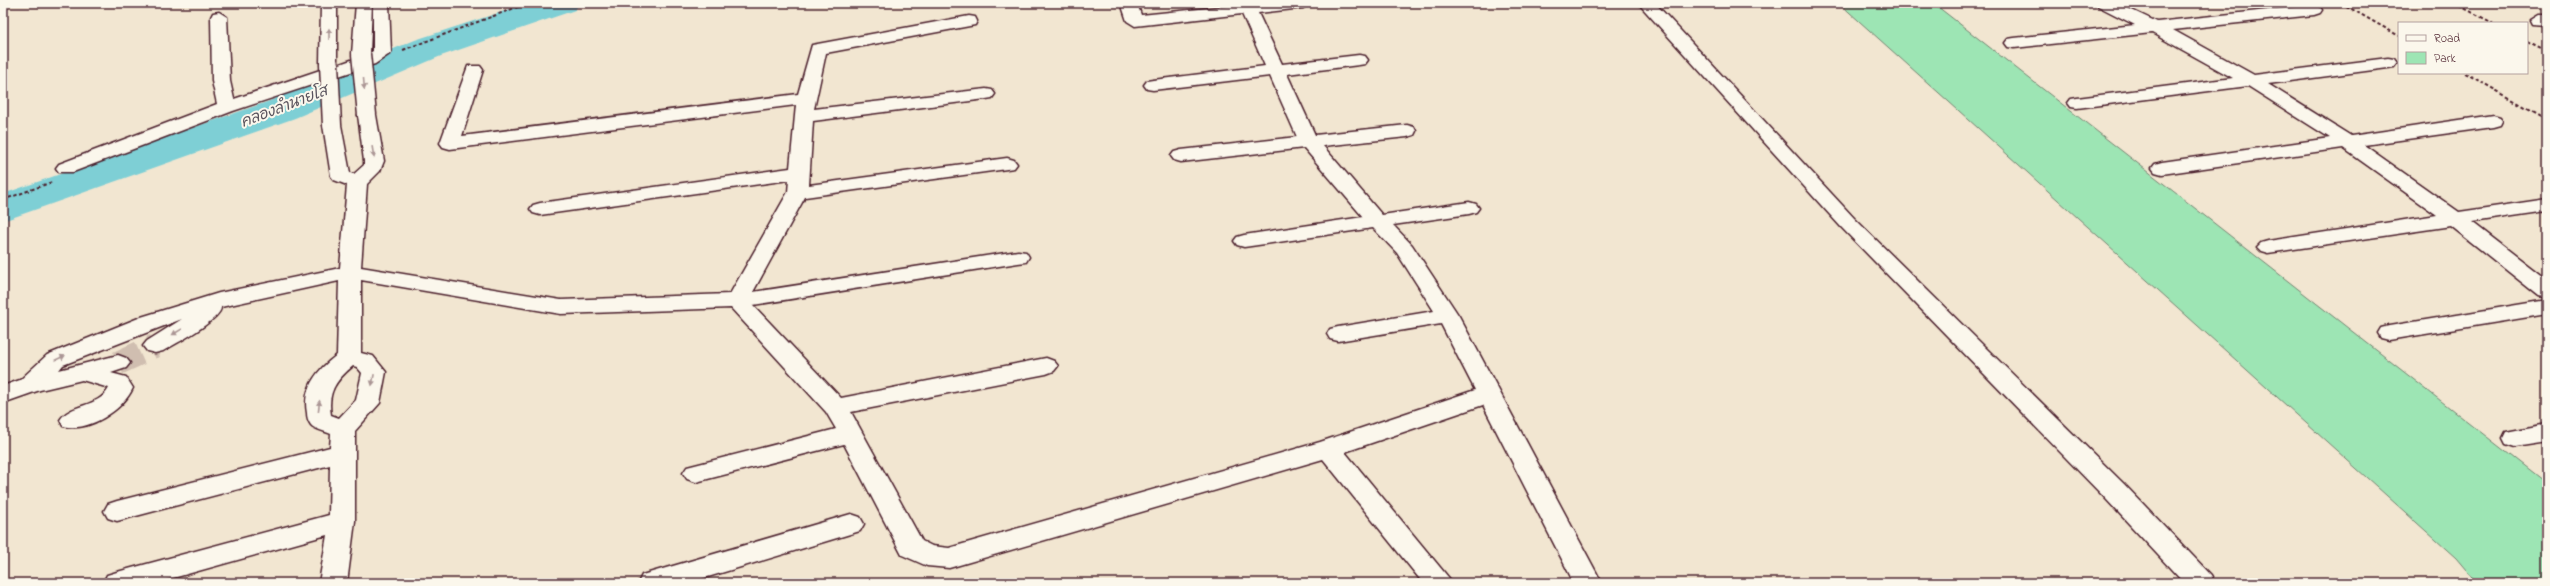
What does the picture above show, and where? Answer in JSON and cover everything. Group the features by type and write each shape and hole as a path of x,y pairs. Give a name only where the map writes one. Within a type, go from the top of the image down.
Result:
{"street":[{"path":"329,3 332,125 341,176 357,182"},
{"path":"348,358 350,272 357,182 374,167 366,114 361,54 364,3"},
{"path":"66,168 227,107 369,60 382,53 381,3"},
{"path":"1129,3 1135,21 1246,6 1303,3"},
{"path":"1646,3 1701,58 1847,222 2148,524 2200,583"},
{"path":"2104,3 2157,27 2349,141 2457,218 2547,291"},
{"path":"1246,6 1309,142 1377,221 1405,249 1448,316 1588,583"},
{"path":"2014,43 2314,10"},
{"path":"219,17 221,80 227,107"},
{"path":"737,301 799,182 806,107 818,49 969,21"},
{"path":"1153,85 1358,60"},
{"path":"2077,104 2388,63"},
{"path":"474,70 450,143 806,107 986,94"},
{"path":"2162,168 2492,121"},
{"path":"1181,156 1407,131"},
{"path":"540,208 799,182 1007,164"},
{"path":"2268,247 2547,205"},
{"path":"1244,240 1469,208"},
{"path":"30,383 54,360 149,322 219,300 350,272 561,307 591,308 737,301 1018,257"},
{"path":"154,346 200,318 219,300"},
{"path":"737,301 836,407 912,548 927,556 949,558 1328,449 1490,394"},
{"path":"2389,333 2547,307"},
{"path":"1338,334 1448,316"},
{"path":"333,583 342,521 342,441 368,403 374,372 365,361 348,358 329,372 322,381 318,412 320,420 342,441"},
{"path":"3,395 30,383 85,373 118,363"},
{"path":"836,407 1046,366"},
{"path":"72,420 105,407 118,398 120,388 118,383 85,373"},
{"path":"2515,438 2547,433"},
{"path":"696,473 850,434"},
{"path":"117,511 342,441"},
{"path":"1328,449 1439,583"},
{"path":"117,583 342,521"},
{"path":"652,583 851,524"}],"path":[{"path":"2341,3 2398,35"},
{"path":"2454,3 2491,22"},
{"path":"2528,42 2547,51"},
{"path":"2467,74 2547,119"}],"green space":[{"path":"1839,3 1933,3 2547,484 2547,583 2477,583 2456,558"}],"waterway":[{"name":"คลองลำนายโส","path":"3,208 281,110 428,48 563,3"}],"tunnel":[{"path":"118,363 155,346"}]}
